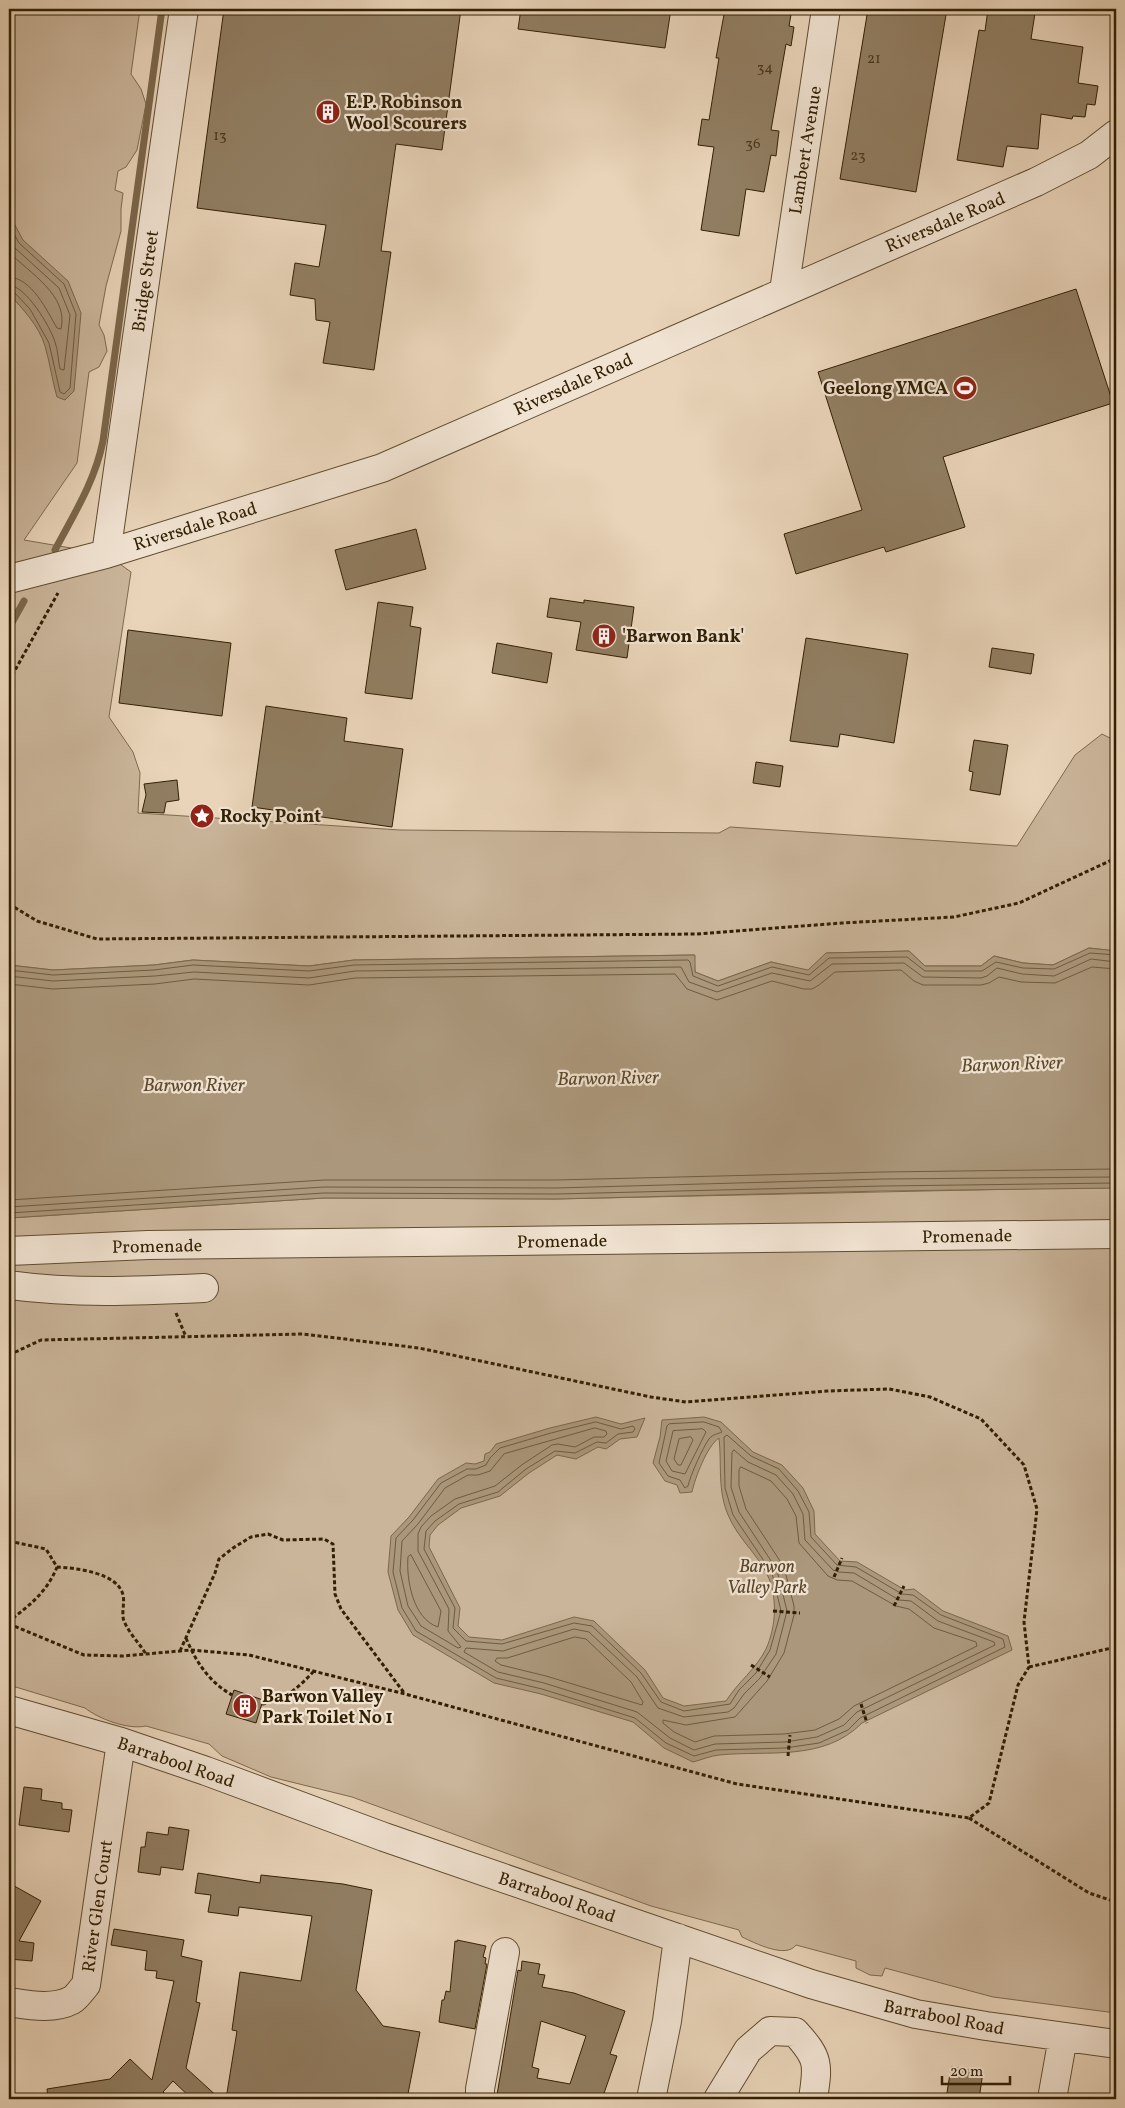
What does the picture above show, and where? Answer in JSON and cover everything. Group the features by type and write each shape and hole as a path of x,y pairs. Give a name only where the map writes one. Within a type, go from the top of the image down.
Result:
{"street":[{"name":"Bridge Street","path":"106,554 184,9"},
{"name":"Lambert Avenue","path":"784,291 826,9"},
{"name":"Riversdale Road","path":"9,579 106,554 382,468 1060,171 1101,147 1116,134"},
{"name":"Promenade","path":"9,1252 148,1245 1116,1234"},
{"path":"9,1285 42,1290 106,1292 204,1288"},
{"name":"Barrabool Road","path":"9,1710 121,1742 206,1771 384,1837 811,1984 916,2014 1116,2044"},
{"name":"River Glen Court","path":"9,2002 33,2006 54,2005 74,1999 86,1985 121,1742"},
{"path":"651,2099 667,2022 678,1938"},
{"path":"480,2099 480,2089 504,1952"},
{"path":"718,2099 748,2050 770,2031 795,2032 811,2050 818,2069 813,2099"},
{"path":"1052,2099 1063,2037"}],"path":[{"path":"9,681 76,562"},
{"path":"9,904 37,921 97,939 698,934 954,917 1019,903 1116,858"},
{"path":"9,1355 42,1340 303,1334 419,1348 651,1397 686,1402 827,1391 889,1389 930,1397 981,1419 1024,1465 1037,1509 1024,1622 1029,1666 1018,1684 989,1803 968,1818"},
{"path":"180,1651 219,1559 251,1537 268,1534 284,1540 324,1539 333,1544 335,1594 341,1609 405,1694"},
{"path":"9,1541 46,1549 56,1567 52,1580 34,1603 9,1623 84,1654 122,1656 191,1650 250,1654 737,1784 968,1818 1089,1893 1116,1902"},
{"path":"834,1576 842,1558"},
{"path":"56,1567 111,1578 121,1586 125,1600 123,1620 146,1654"},
{"path":"894,1606 904,1586"},
{"path":"773,1611 800,1613"},
{"path":"186,1638 203,1671 220,1688 232,1695"},
{"path":"1029,1666 1116,1647"},
{"path":"751,1665 770,1677"},
{"path":"262,1704 275,1702 299,1688 314,1671"},
{"path":"861,1704 867,1724"},
{"path":"788,1756 790,1736"}],"green space":[{"path":"9,9 140,9 131,74 141,89 146,104 137,150 126,167 118,171 115,190 123,193 121,231 106,286 99,325 104,335 107,351 99,367 89,372 77,463 24,540 106,554 131,572 109,717 133,752 140,773 138,813 400,830 719,833 730,827 1017,846 1075,755 1102,734 1116,741 1116,951 1089,948 1053,965 1023,963 994,956 981,966 925,966 909,951 827,953 808,971 771,962 718,981 695,972 694,955 354,960 309,966 193,960 154,965 53,970 9,965"},
{"name":"Barwon Valley Park","path":"1116,1188 1116,2013 993,1997 885,1968 882,1976 870,1975 856,1968 856,1961 796,1945 791,1949 785,1950 770,1949 742,1937 739,1930 651,1906 352,1797 271,1777 222,1756 209,1744 146,1726 139,1727 114,1723 85,1708 9,1685 9,1218 324,1198 556,1199"}],"water":[{"path":"9,214 23,240 68,281 81,313 74,391 65,400 57,397 45,346 39,332 9,294"},
{"name":"Barwon River","path":"1089,948 1116,951 1116,1188 883,1191 556,1199 324,1198 9,1218 9,965 53,970 154,965 193,960 309,966 354,960 695,955 695,972 718,981 771,962 808,970 826,953 909,951 925,966 981,966 994,956 1023,963 1053,965"},
{"path":"596,1417 621,1424 645,1418 637,1437 620,1439 606,1449 598,1447 576,1459 557,1455 529,1473 500,1496 461,1508 438,1525 430,1535 429,1547 460,1608 458,1626 469,1637 502,1640 574,1617 594,1621 645,1670 663,1698 684,1706 726,1701 766,1649 774,1622 774,1602 771,1583 767,1574 737,1532 725,1507 721,1488 719,1438 706,1455 692,1492 680,1493 677,1485 665,1481 653,1463 660,1437 662,1420 704,1417 721,1422 753,1452 782,1465 803,1488 814,1511 815,1534 840,1561 857,1562 905,1590 914,1589 943,1611 1008,1636 1012,1650 862,1723 847,1735 830,1744 795,1752 719,1755 693,1762 664,1748 633,1722 541,1694 494,1683 413,1635 398,1610 388,1572 391,1536 409,1517 438,1479 466,1463 475,1464 484,1461 485,1454 490,1452 496,1444"}],"building":[{"name":"E.P. Robinson Wool Scourers","path":"224,9 461,9 442,150 396,144 381,251 391,252 374,370 323,363 330,322 316,320 315,299 290,295 295,263 319,267 326,225 197,208"},
{"path":"521,9 671,9 665,48 518,29"},
{"path":"725,9 792,9 789,26 794,27 791,46 786,44 771,130 779,131 776,156 771,155 764,192 746,189 739,236 701,230 714,147 698,145 702,119 709,120 719,58 716,58"},
{"path":"868,9 947,9 916,192 840,179"},
{"path":"988,9 1035,13 1031,39 1083,47 1078,83 1098,86 1095,105 1087,104 1085,117 1073,116 1072,119 1041,114 1038,149 1007,146 1003,167 957,160 979,30 985,31"},
{"name":"Geelong YMCA","path":"1076,289 1113,403 943,457 965,527 886,552 884,547 796,574 784,534 862,510 818,372"},
{"path":"416,529 426,569 346,590 335,550"},
{"name":"'Barwon Bank'","path":"550,598 584,603 584,600 634,607 627,658 576,650 581,622 547,617"},
{"path":"378,602 413,607 410,626 421,628 412,699 365,693"},
{"path":"128,630 231,643 222,716 119,703"},
{"path":"806,638 908,654 894,743 840,734 838,747 790,741"},
{"path":"497,643 552,653 547,683 492,673"},
{"path":"992,648 1034,654 1031,674 989,667"},
{"path":"266,706 347,718 344,741 403,749 392,827 252,807"},
{"path":"974,740 1008,745 1000,795 970,790 973,772 969,771"},
{"path":"756,762 783,766 780,787 753,783"},
{"path":"177,780 179,800 166,802 164,813 142,812 146,795 144,784"},
{"name":"Barwon Valley Park Toilet No 1","path":"234,1690 263,1700 256,1723 226,1714"},
{"path":"24,1787 42,1789 41,1800 62,1803 62,1809 72,1810 69,1832 19,1825"},
{"path":"169,1827 189,1830 183,1870 161,1867 160,1875 138,1872 141,1847 145,1847 147,1832 168,1835"},
{"path":"198,1873 260,1883 261,1875 343,1884 372,1890 356,1990 383,2026 420,2032 407,2099 226,2099 237,2031 232,2030 240,1972 301,1981 312,1916 239,1907 238,1916 208,1912 211,1895 195,1893"},
{"path":"9,1883 41,1901 19,1941 34,1943 32,1961 9,1959"},
{"path":"114,1929 184,1940 181,1956 202,1961 196,2002 200,2003 186,2068 220,2099 192,2099 173,2081 163,2092 171,2099 48,2099 47,2089 110,2079 130,2059 152,2080 174,1981 156,1978 157,1971 145,1970 147,1951 111,1945"},
{"path":"457,1940 486,1946 483,1957 486,1958 485,1964 487,1964 475,2029 439,2022 442,2000 444,2000 446,1991 450,1992 455,1941 457,1942"},
{"path":"522,1961 540,1964 538,1974 545,1975 542,1987 574,1993 625,2011 610,2054 617,2056 602,2099 509,2099 509,2097 497,2095 518,1970 521,1971","holes":["541,2021 586,2036 570,2084 537,2078 539,2069 532,2067"]},
{"path":"951,2067 983,2072 979,2099 946,2099"}],"waterway":[{"path":"55,550 89,484 103,441 162,9"},
{"path":"9,628 24,601"}],"place":[{"name":"E.P. Robinson Wool Scourers","path":"328,112"},
{"name":"Geelong YMCA","path":"965,388"},
{"name":"'Barwon Bank'","path":"604,636"},
{"name":"Rocky Point","path":"202,816"},
{"name":"Barwon Valley Park Toilet No 1","path":"245,1706"}]}
